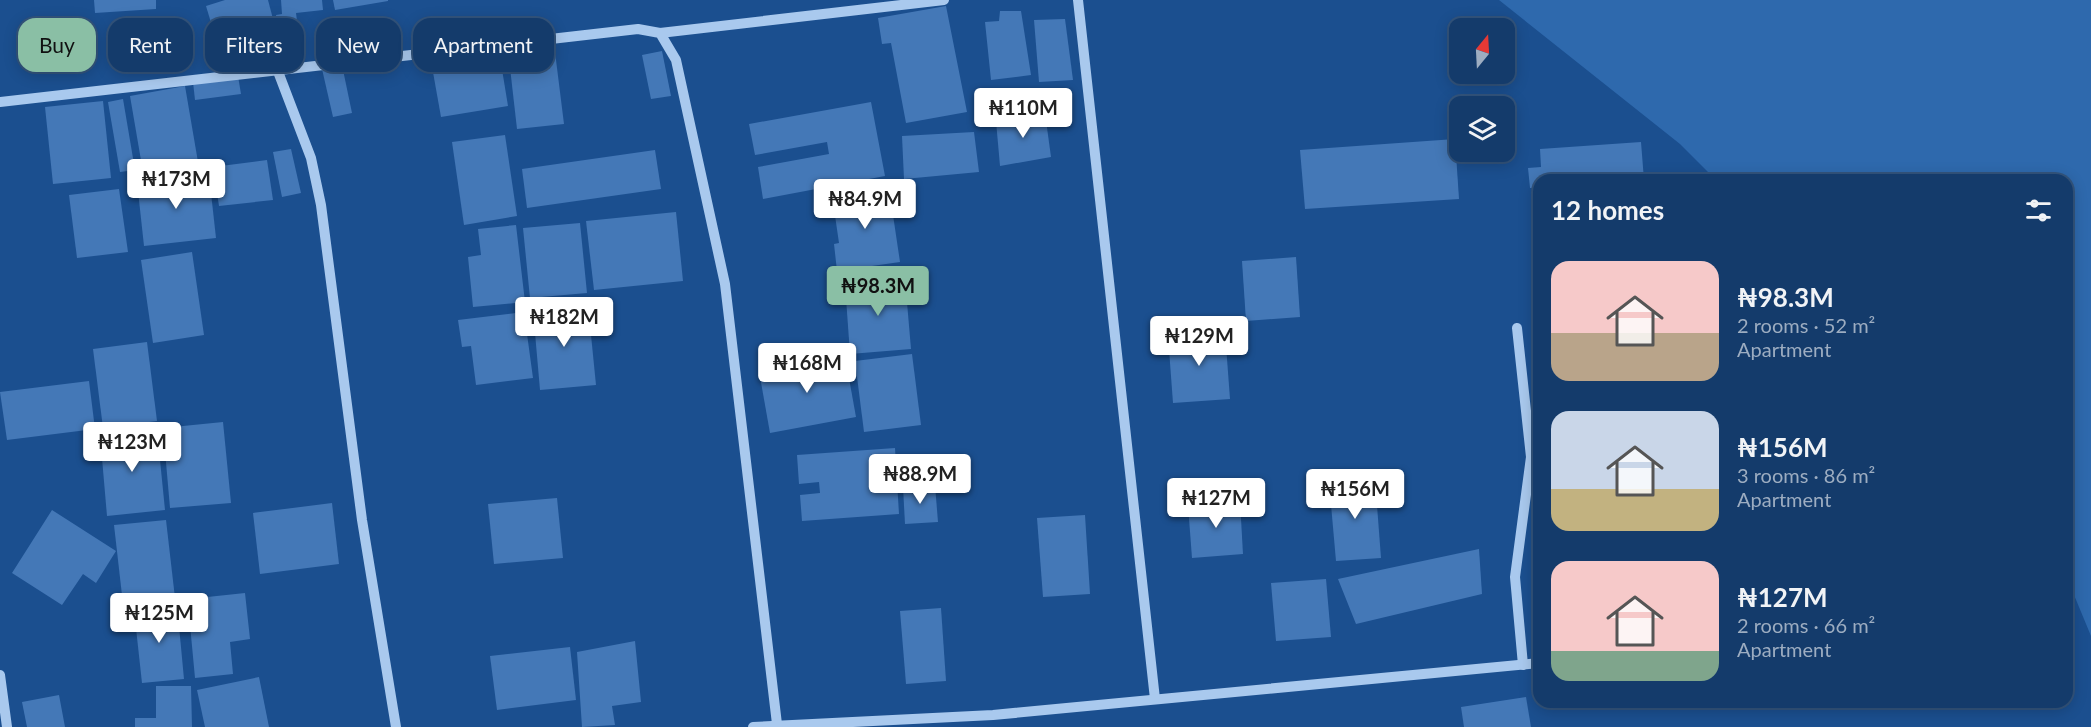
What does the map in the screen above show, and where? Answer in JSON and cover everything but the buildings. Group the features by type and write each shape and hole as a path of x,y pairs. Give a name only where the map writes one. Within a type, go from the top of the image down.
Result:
{"street":[{"path":"304,66 638,29 660,33 944,0"},
{"path":"1078,0 1155,699"},
{"path":"660,33 676,60 725,284 777,724"},
{"path":"0,102 252,72"},
{"path":"278,72 311,158 321,205 362,520 396,727"},
{"path":"1517,328 1531,457 1515,577 1522,664"},
{"path":"753,727 993,715 1533,663"},
{"path":"0,675 7,727"},
{"path":"993,715 994,727"}],"shaded area":[{"path":"1499,0 2091,0 2091,636 2073,592 2073,174 1710,174 1680,144"}]}
